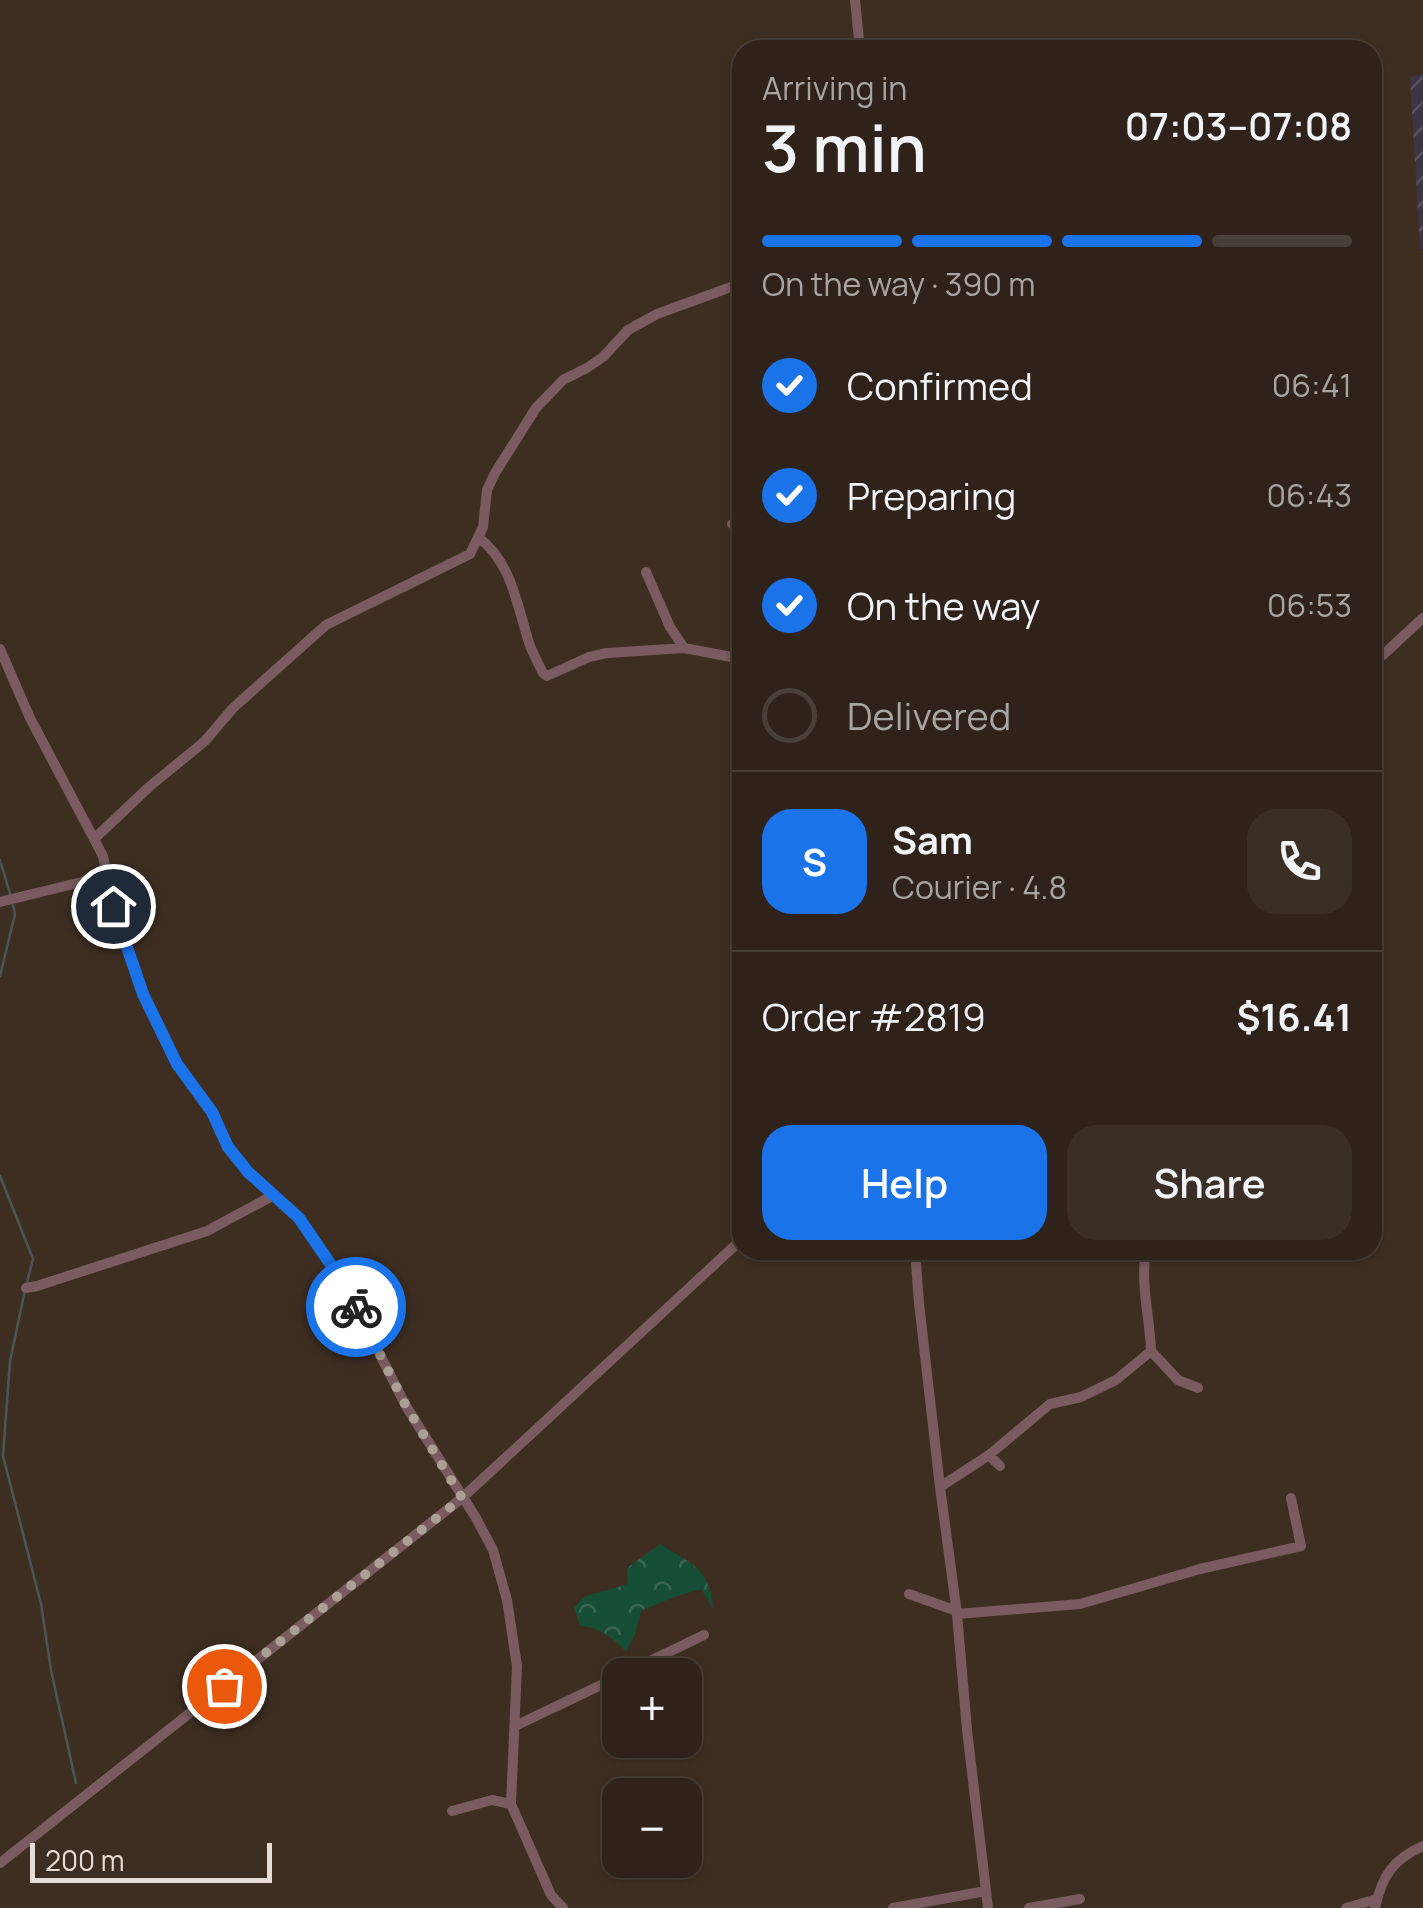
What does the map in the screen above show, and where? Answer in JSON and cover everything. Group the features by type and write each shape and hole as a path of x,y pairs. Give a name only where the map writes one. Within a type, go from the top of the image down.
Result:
{"street":[{"path":"855,0 859,40"},
{"path":"94,839 326,625 470,554 483,528 487,490 495,472 536,408 562,380 603,357 628,330 732,286"},
{"path":"478,537 493,548 516,594 528,639 542,673 547,676 606,653 684,648 732,657"},
{"path":"646,572 670,627 684,648"},
{"path":"1382,655 1423,618"},
{"path":"0,648 30,718 104,856 113,906 143,994 177,1064 212,1112 228,1147 248,1172 299,1218 344,1284 406,1406 493,1550 507,1600 517,1666 510,1804 551,1894 563,1908"},
{"path":"7,900 90,880 108,880"},
{"path":"26,1288 207,1231 274,1194"},
{"path":"0,1863 462,1498 732,1248"},
{"path":"916,1260 988,1908"},
{"path":"1145,1260 1143,1293 1151,1351 1178,1380 1198,1388"},
{"path":"940,1487 990,1455 1050,1404 1081,1396 1116,1380 1151,1351"},
{"path":"990,1455 1000,1466"},
{"path":"909,1594 957,1613 1080,1604 1200,1569 1301,1546 1291,1498"},
{"path":"656,1658 704,1635"},
{"path":"515,1726 602,1684"},
{"path":"452,1811 492,1800 510,1804"},
{"path":"1346,1908 1376,1903 1396,1860 1423,1846"},
{"path":"893,1908 986,1891"},
{"path":"1029,1908 1080,1899"}],"shaded area":[{"path":"1423,74 1423,249 1420,249 1410,77"}],"green space":[{"path":"660,1544 703,1575 713,1609 701,1589 641,1611 626,1652 606,1634 580,1626 574,1607 586,1596 628,1584 627,1568"}],"waterway":[{"path":"0,860 11,897"},
{"path":"0,976 15,914 13,905"},
{"path":"0,1176 33,1259 27,1282"},
{"path":"25,1290 10,1361 3,1456 41,1604 76,1783"}],"way so far":[{"path":"224,1686 462,1498 406,1406 356,1307"}],"route":[{"path":"113,906 143,994 177,1064 212,1112 228,1147 248,1172 299,1218 356,1307"}]}
